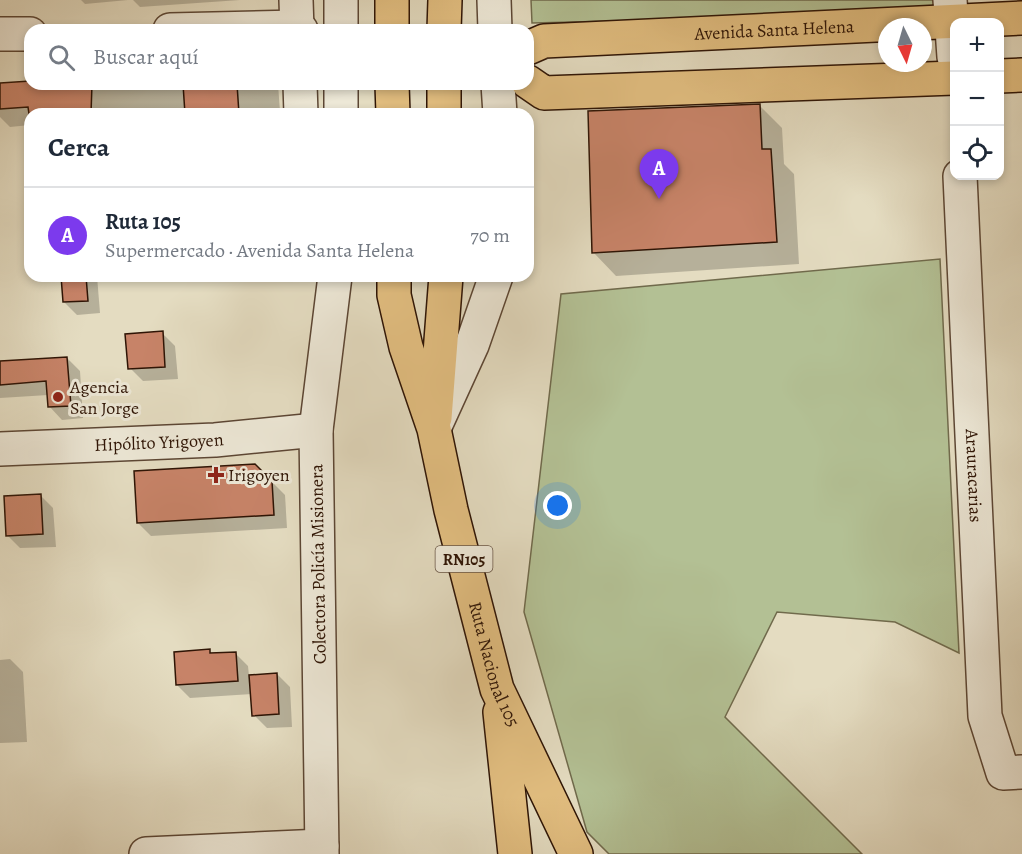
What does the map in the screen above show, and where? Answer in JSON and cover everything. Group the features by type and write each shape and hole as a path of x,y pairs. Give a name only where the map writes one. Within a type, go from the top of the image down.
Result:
{"main road":[{"path":"392,0 392,24"},
{"path":"444,24 445,0"},
{"name":"Avenida Santa Helena","path":"534,45 544,41 951,11 1022,18"},
{"path":"1004,76 1022,75"},
{"path":"534,86 544,93 950,78"},
{"path":"392,90 393,108"},
{"path":"444,90 444,108"},
{"name":"Ruta Nacional 105","path":"394,282 394,295 406,347 434,429 451,510 497,689 576,854"},
{"name":"Ruta Nacional 105","path":"434,429 446,282"},
{"name":"RN105","path":"497,689 515,854"}],"street":[{"path":"340,0 341,24"},
{"path":"494,0 495,24"},
{"path":"266,24 298,22"},
{"path":"0,34 24,34"},
{"path":"300,90 301,108"},
{"path":"341,90 341,108"},
{"path":"498,90 500,108"},
{"name":"Arauracarias","path":"960,180 985,716 1013,772"},
{"name":"Colectora Policía Misionera","path":"322,850 316,430 331,282"},
{"path":"434,429 472,345 494,282"},
{"name":"Hipólito Yrigoyen","path":"0,449 215,440 316,430"},
{"path":"146,854 322,850"}],"green space":[{"path":"531,0 942,0 943,13 532,23"},
{"path":"940,259 959,653 895,622 777,612 725,717 862,854 609,854 587,832 524,612 561,294"}],"building":[{"path":"24,81 24,90 92,90 91,108 0,109 0,83"},
{"path":"183,90 237,90 239,108 185,108"},
{"path":"760,104 762,149 771,149 777,242 592,253 588,111"},
{"path":"61,282 86,282 88,301 63,302"},
{"path":"163,331 165,367 128,369 125,334"},
{"path":"67,357 71,406 48,407 46,381 0,385 0,361"},
{"path":"255,464 272,481 274,515 137,523 134,471"},
{"path":"41,494 43,534 6,536 4,496"},
{"path":"210,649 210,653 236,652 238,681 176,685 174,652"},
{"path":"277,673 279,714 252,716 249,675"}],"place":[{"name":"Ruta 105","path":"659,199"},
{"name":"Agencia San Jorge","path":"58,397"},
{"name":"Irigoyen","path":"216,475"}]}
